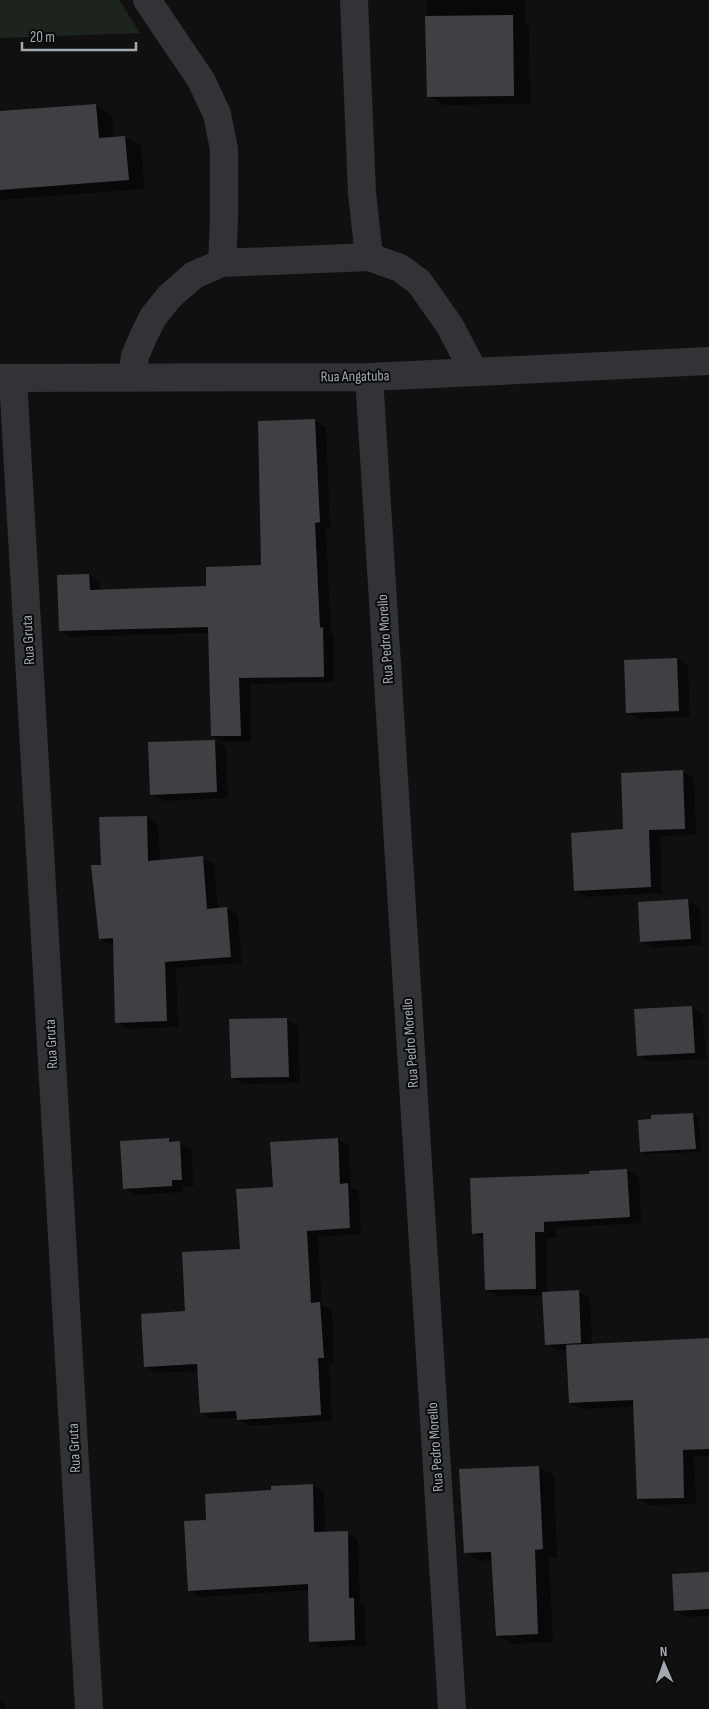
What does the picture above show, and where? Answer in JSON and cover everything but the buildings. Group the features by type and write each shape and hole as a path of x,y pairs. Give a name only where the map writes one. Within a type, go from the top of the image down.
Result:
{"street":[{"path":"147,0 201,80 217,114 224,149 222,263"},
{"path":"354,0 362,193 369,258"},
{"path":"132,378 135,356 154,317 169,297 194,275 222,263 369,258 400,268 419,282 450,326 474,372"},
{"name":"Rua Angatuba","path":"6,379 369,376 709,361"},
{"name":"Rua Pedro Morello","path":"369,376 452,1709"},
{"name":"Rua Gruta","path":"6,379 89,1709"}],"shaded area":[{"path":"0,0 119,0 140,33 0,38"}]}
